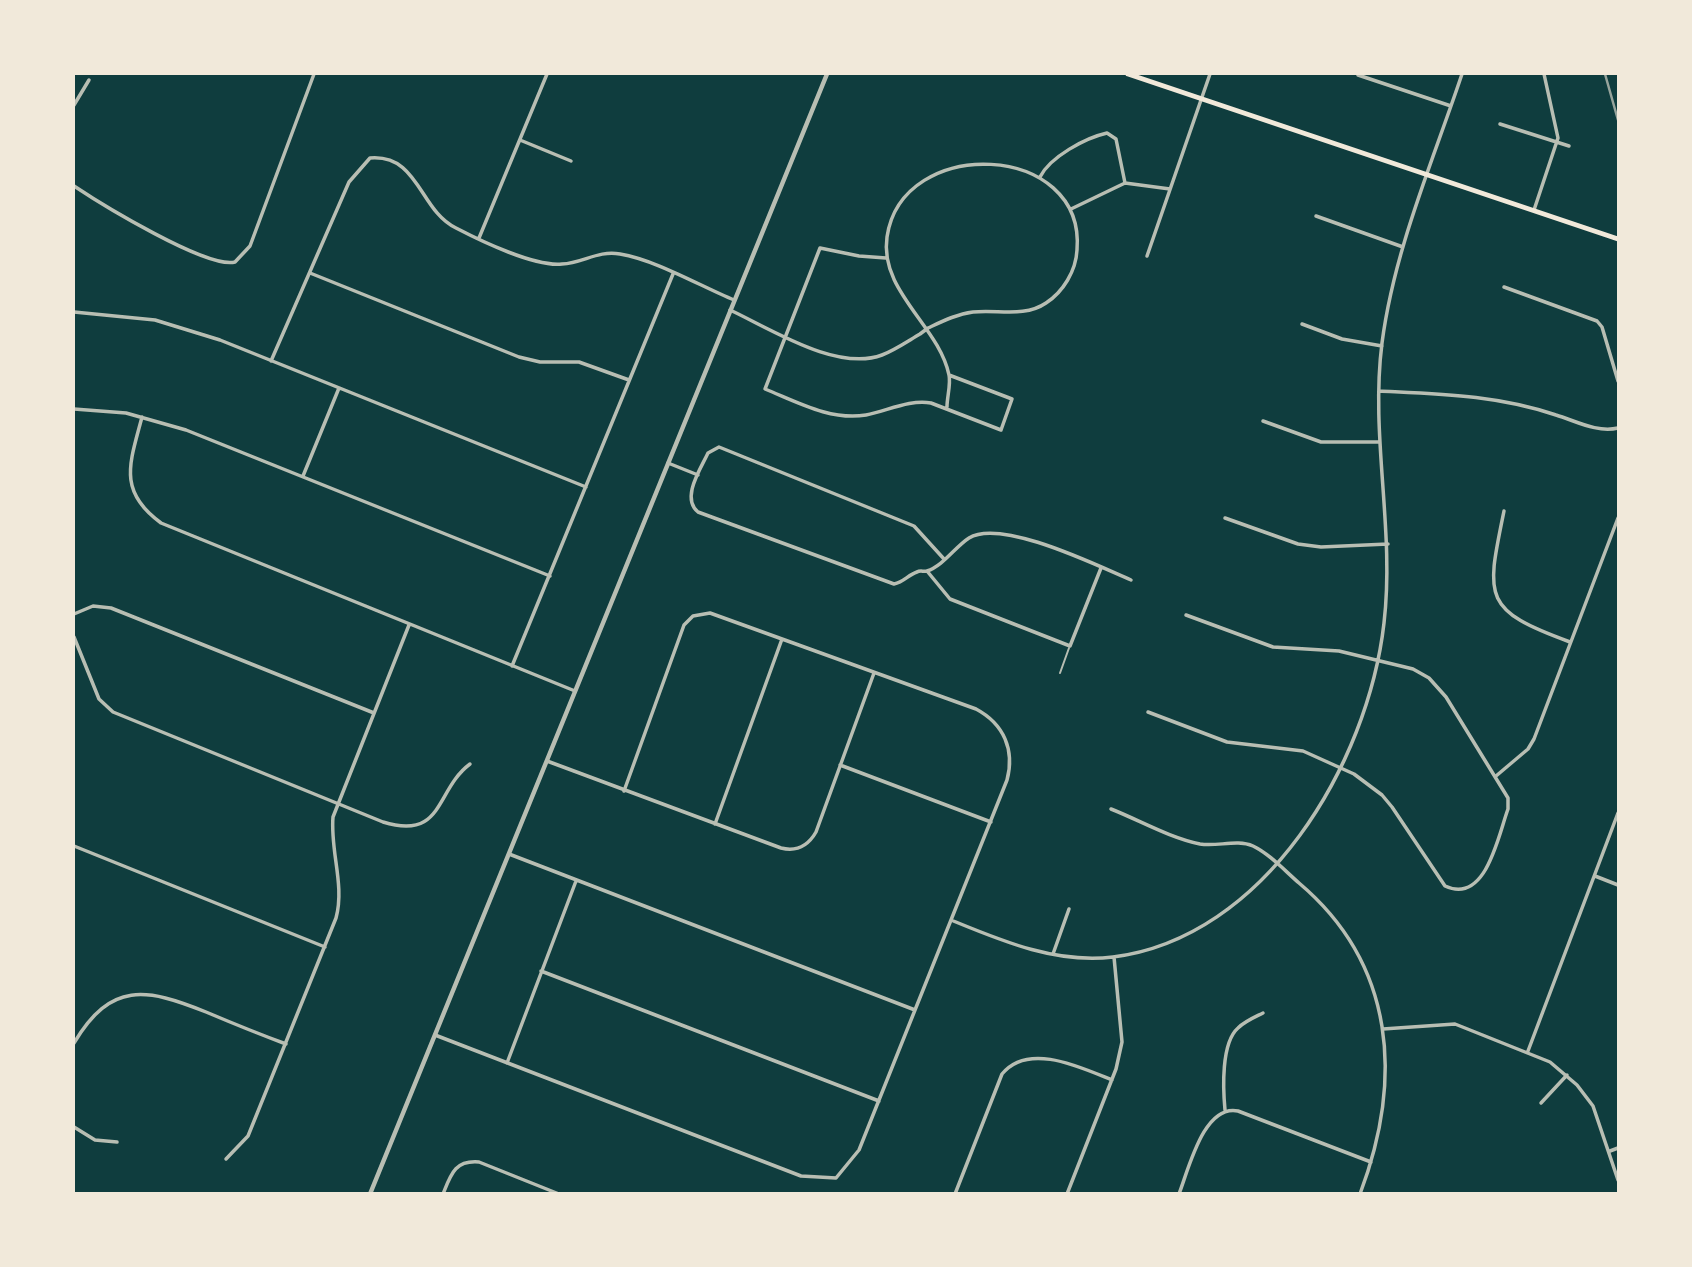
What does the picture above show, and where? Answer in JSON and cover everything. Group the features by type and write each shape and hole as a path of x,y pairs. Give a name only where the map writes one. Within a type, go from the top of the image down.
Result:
{"main road":[{"path":"1128,74 1619,239"}],"street":[{"path":"74,186 118,213 208,259 228,264 240,259 247,251 314,74"},
{"path":"479,238 547,74"},
{"path":"370,1194 827,74"},
{"path":"1147,257 1210,74"},
{"path":"951,920 1007,943 1052,954 1114,957 1163,945 1208,924 1238,902 1298,836 1340,767 1355,734 1378,659 1384,625 1388,544 1378,442 1379,391 1382,346 1391,294 1462,74"},
{"path":"1534,210 1557,142 1558,125 1544,74"},
{"path":"1358,75 1451,106"},
{"path":"74,104 89,80"},
{"path":"1500,124 1569,146"},
{"path":"1040,177 1044,170 1063,154 1107,134 1116,139 1125,183"},
{"path":"520,140 572,161"},
{"path":"271,361 349,182 370,158 384,158 408,170 445,222 479,238 549,264 562,264 608,253 633,257 734,300"},
{"path":"730,310 830,355 863,360 883,355 926,330 957,315 985,311 1027,312 1051,299 1073,269 1077,255 1077,226 1071,209 1040,177 1015,167 981,163 953,167 929,178 904,199 894,216 887,238 886,258 890,272 926,330 949,375 947,407"},
{"path":"1071,209 1125,183 1171,189"},
{"path":"1317,216 1404,248"},
{"path":"886,258 820,248 765,389 829,414 864,415 921,401 947,407 1001,430 1012,399 949,375"},
{"path":"310,273 519,357 540,362 579,362 629,380"},
{"path":"512,666 673,274"},
{"path":"1504,287 1597,321 1602,327 1619,381"},
{"path":"74,312 155,320 220,340 586,487"},
{"path":"1302,324 1342,339 1382,346"},
{"path":"303,476 339,388"},
{"path":"1379,391 1483,396 1517,402 1602,429 1619,428"},
{"path":"74,409 127,412 186,430 550,576"},
{"path":"142,417 130,475 133,492 144,510 161,523 575,691"},
{"path":"1263,421 1321,442 1378,442"},
{"path":"944,559 914,526 728,450 710,450 690,498 698,512 894,584 901,583 917,571 928,571 944,559 971,536 986,533 1026,537 1132,580"},
{"path":"668,463 698,475"},
{"path":"1504,511 1492,573 1500,602 1520,622 1571,642"},
{"path":"1225,518 1298,544 1321,547 1388,544"},
{"path":"1496,776 1528,749 1534,739 1619,518"},
{"path":"928,571 950,599 1070,646 1101,568"},
{"path":"74,614 93,607 111,608 374,713"},
{"path":"435,1035 801,1176 836,1178 859,1150 1010,769 1008,744 1000,729 984,713 710,613 693,616 684,625 624,791"},
{"path":"1148,712 1227,742 1288,747 1340,767 1382,795 1445,886 1459,890 1476,884 1484,872 1508,809 1508,798 1438,686 1413,669 1378,659 1339,651 1273,647 1186,615"},
{"path":"226,1160 239,1150 248,1136 325,947 339,905 332,845 337,804 409,625"},
{"path":"74,637 94,690 113,712 391,824 410,827 435,814 458,773 470,764"},
{"path":"715,824 782,639"},
{"path":"547,761 787,850 808,844 816,832 874,673"},
{"path":"840,765 991,821"},
{"path":"1111,809 1196,843 1248,844 1276,863 1319,900 1343,929 1373,984 1383,1029 1384,1101 1381,1128 1360,1194"},
{"path":"1528,1051 1619,813"},
{"path":"74,846 325,947"},
{"path":"509,854 915,1010"},
{"path":"1595,876 1619,885"},
{"path":"506,1063 576,881"},
{"path":"1052,954 1069,909"},
{"path":"1067,1194 1112,1080 1122,1042 1114,957"},
{"path":"541,971 879,1101"},
{"path":"74,1043 99,1008 119,997 145,993 173,999 286,1044"},
{"path":"1225,1111 1223,1079 1232,1036 1236,1029 1263,1013"},
{"path":"1383,1029 1455,1024 1528,1051 1567,1075 1593,1106 1619,1181"},
{"path":"955,1194 1002,1074 1011,1063 1033,1058 1070,1065 1112,1080"},
{"path":"1541,1103 1567,1075"},
{"path":"1179,1194 1210,1120 1225,1111 1238,1111 1371,1162"},
{"path":"74,1127 95,1140 117,1142"},
{"path":"1610,1151 1619,1148"},
{"path":"443,1194 454,1169 469,1161 479,1162 559,1194"}],"lane":[{"path":"1060,673 1070,646"}],"railway":[{"path":"1605,74 1618,120"}]}
